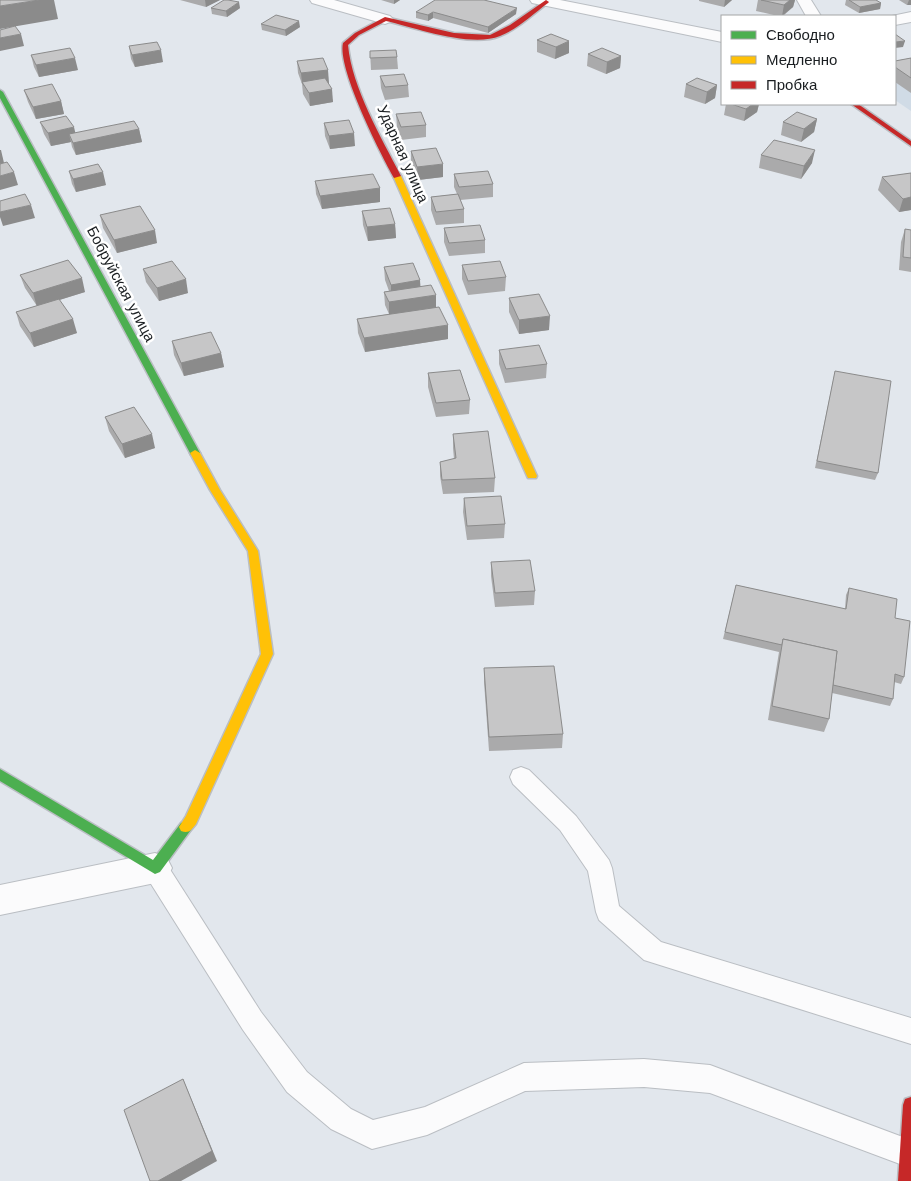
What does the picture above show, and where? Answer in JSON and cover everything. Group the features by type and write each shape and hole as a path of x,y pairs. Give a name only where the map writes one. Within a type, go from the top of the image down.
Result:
{"street":[{"path":"317,0 385,19 470,37 491,36 505,32 541,1 721,37"},
{"path":"804,0 812,15"},
{"path":"896,20 911,17"},
{"name":"Ударная улица","path":"385,19 358,34 345,44 344,54 357,88 532,476"},
{"name":"Бобруйская улица","path":"0,92 215,490 253,551 267,654 191,820 155,868"},
{"path":"855,105 911,144"},
{"path":"0,774 155,868"},
{"path":"0,900 155,868"},
{"path":"906,1181 911,1105"}],"lane":[{"path":"521,778 568,823 600,868 608,912 652,952 911,1030"},
{"path":"155,868 252,1022 297,1082 341,1119 372,1135 428,1121 524,1077 644,1073 710,1080 908,1152"}],"shaded area":[{"path":"911,59 911,111 896,101 896,62"}],"building":[{"path":"0,0 39,0 0,6"},
{"path":"224,0 239,2 226,11 211,8"},
{"path":"435,0 484,0 517,8 488,27 433,12 428,15 416,12"},
{"path":"761,0 790,0 784,5"},
{"path":"849,0 876,0 881,3 860,7"},
{"path":"276,15 299,21 285,30 261,24"},
{"path":"15,26 21,34 0,38 0,30"},
{"path":"551,34 569,41 556,47 537,40"},
{"path":"896,35 905,41 896,42"},
{"path":"157,42 161,50 132,55 129,46"},
{"path":"70,48 75,58 36,65 31,55"},
{"path":"602,48 621,56 607,62 588,54"},
{"path":"396,50 397,57 370,58 370,51"},
{"path":"323,58 328,70 301,73 297,61"},
{"path":"911,58 911,78 896,68 896,61"},
{"path":"404,74 408,85 385,87 380,76"},
{"path":"325,78 332,89 309,93 302,82"},
{"path":"697,78 717,85 707,92 686,84"},
{"path":"52,84 61,101 33,107 24,90"},
{"path":"734,105 752,105 746,109"},
{"path":"421,112 426,125 401,127 396,114"},
{"path":"797,112 817,119 804,129 783,122"},
{"path":"66,116 74,127 48,133 40,122"},
{"path":"349,120 354,133 329,136 324,123"},
{"path":"134,121 139,129 73,143 69,134"},
{"path":"774,140 815,150 804,166 761,155"},
{"path":"436,148 443,164 417,167 411,151"},
{"path":"7,162 14,172 0,176 0,164"},
{"path":"98,164 103,172 73,179 69,171"},
{"path":"488,171 493,184 459,187 454,174"},
{"path":"911,173 911,197 903,199 882,177"},
{"path":"373,174 380,188 320,196 315,181"},
{"path":"25,194 31,205 0,212 0,201"},
{"path":"458,194 464,209 436,212 431,197"},
{"path":"140,206 155,230 114,240 100,215"},
{"path":"390,208 395,224 367,227 362,211"},
{"path":"480,225 485,240 449,243 444,228"},
{"path":"905,229 911,230 911,258 903,257"},
{"path":"68,260 82,278 33,293 20,275"},
{"path":"172,261 186,279 157,288 143,269"},
{"path":"500,261 506,277 468,281 462,265"},
{"path":"413,263 420,280 391,285 384,267"},
{"path":"431,285 436,295 389,302 384,292"},
{"path":"539,294 550,316 519,320 509,298"},
{"path":"59,299 73,319 30,333 16,312"},
{"path":"439,307 448,325 364,338 357,319"},
{"path":"211,332 221,353 181,363 172,341"},
{"path":"539,345 547,364 506,369 499,350"},
{"path":"460,370 470,400 436,403 428,373"},
{"path":"835,371 891,381 878,473 817,461"},
{"path":"134,407 152,434 122,444 105,417"},
{"path":"488,431 495,478 442,480 440,462 456,458 453,434"},
{"path":"501,496 505,524 467,526 464,498"},
{"path":"530,560 535,591 495,593 491,562"},
{"path":"736,585 846,609 849,588 897,599 895,618 910,621 904,677 895,674 893,699 833,685 837,651 783,639 782,645 725,632"},
{"path":"783,639 837,651 829,719 772,706"},
{"path":"554,666 563,734 489,737 484,668"},
{"path":"183,1079 212,1151 158,1181 150,1181 124,1110"}],"traffic: fast":[{"path":"0,92 195,453"},
{"path":"0,774 155,868 186,827"}],"traffic: slow":[{"path":"397,176 532,476"},
{"path":"186,827 191,820 267,654 253,551 215,490 195,453"}],"traffic: jam":[{"path":"397,176 357,90 346,56 345,44 357,34 385,19 454,35 481,38 491,37 512,27 546,2"},
{"path":"855,105 911,144"},
{"path":"906,1181 911,1105"}]}
